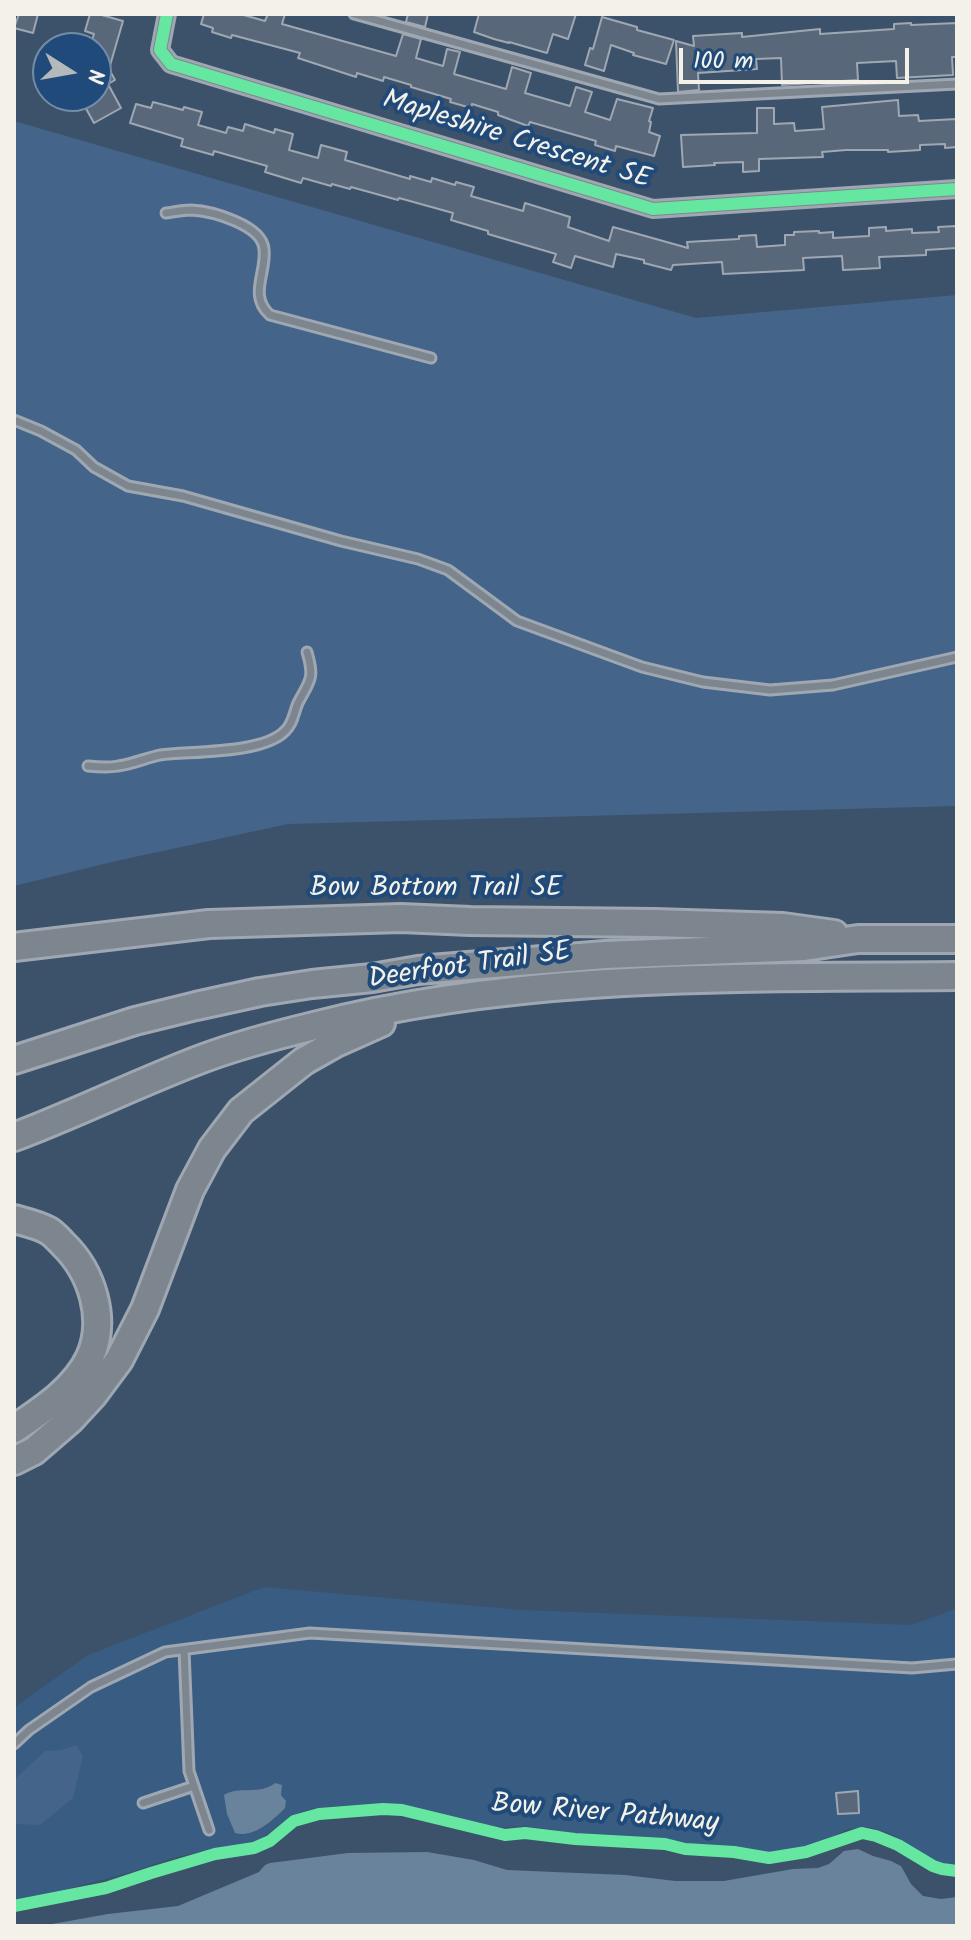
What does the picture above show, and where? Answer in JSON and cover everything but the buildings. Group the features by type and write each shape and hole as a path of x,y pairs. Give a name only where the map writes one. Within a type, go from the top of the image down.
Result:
{"highway":[{"name":"Bow Bottom Trail SE","path":"14,947 209,924 401,918 783,927 858,939"},
{"name":"Deerfoot Trail SE","path":"14,1060 135,1021 260,992 418,970 605,955 804,947 858,939 957,939"},
{"name":"Deerfoot Trail SE","path":"14,1137 205,1058 366,1014 506,991 688,978 957,976"},
{"path":"14,1461 34,1451 70,1420 119,1360 145,1309 190,1190 212,1149 241,1111 304,1061 421,1005"},
{"path":"14,1219 50,1231 70,1251 85,1272 97,1313 97,1332 90,1358 74,1381 54,1401 14,1429"}],"street":[{"name":"Mapleshire Crescent SE","path":"167,14 160,50 171,64 653,209 957,189"}],"lane":[{"path":"354,14 659,99 957,84"},
{"path":"166,213 188,210 211,213 228,218 259,235 264,249 259,297 270,315 431,358"},
{"path":"14,420 76,450 94,467 128,486 183,496 341,541 418,559 448,570 517,621 642,667 703,682 770,690 833,685 957,657"},
{"path":"88,766 118,766 161,755 268,742 285,732 290,725 310,683 312,677 307,652"},
{"path":"14,1744 91,1687 165,1652 310,1633 912,1668 957,1664"},
{"path":"184,1650 189,1771 209,1830"},
{"path":"143,1803 194,1786"}],"shaded area":[{"path":"14,121 696,318 957,295 957,806 288,824 14,886"},
{"path":"264,1587 522,1610 912,1625 957,1608 957,1866 947,1867 889,1833 869,1827 848,1829 820,1843 769,1853 524,1826 495,1828 386,1804 314,1808 299,1813 254,1843 173,1858 72,1888 14,1901 14,1708 88,1655"},
{"path":"76,1745 83,1756 73,1798 40,1825 14,1824 14,1780 45,1751"},
{"path":"275,1783 282,1785 285,1808 256,1831 235,1833 227,1814 224,1795 263,1789"},
{"path":"858,1849 901,1866 911,1884 923,1896 941,1899 957,1897 957,1926 41,1926 178,1906 259,1872 270,1863 348,1853 427,1852 474,1860 507,1870 625,1875 675,1881 724,1881 793,1869 818,1868 829,1864 844,1851"}],"cycle path":[{"path":"167,14 160,50 171,64 653,209 957,189"},
{"name":"Bow River Pathway","path":"14,1906 106,1888 215,1854 254,1848 270,1841 294,1821 319,1814 383,1809 402,1810 505,1835 525,1833 665,1844 769,1858 806,1852 862,1833 898,1845 933,1866 957,1871"}]}
